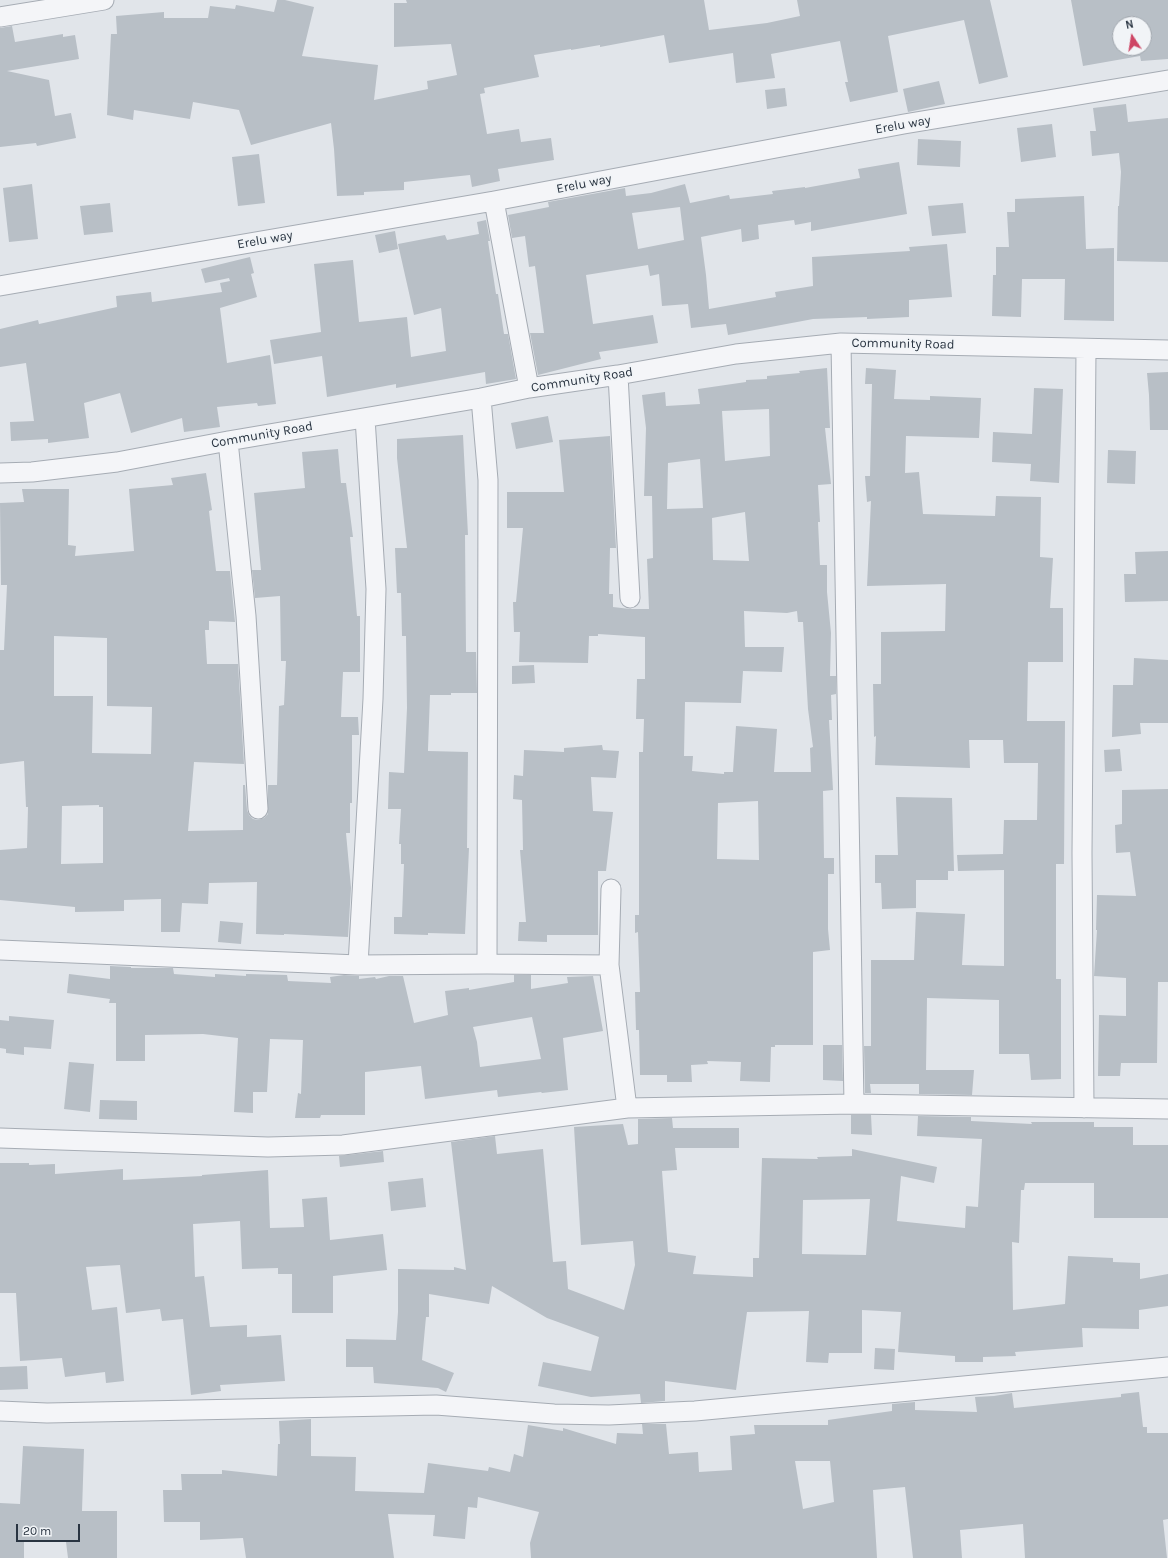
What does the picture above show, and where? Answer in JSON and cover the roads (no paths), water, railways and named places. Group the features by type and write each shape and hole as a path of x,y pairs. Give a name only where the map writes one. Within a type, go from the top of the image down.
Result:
{"street":[{"path":"0,17 104,0"},
{"name":"Erelu way","path":"0,286 494,201 904,124 1168,80"},
{"path":"494,201 529,388"},
{"path":"841,343 854,1104"},
{"name":"Community Road","path":"0,473 32,472 117,462 228,441 481,398 529,388 618,375 736,354 841,343 1168,350"},
{"path":"1084,1108 1082,853 1086,349"},
{"path":"618,375 630,598"},
{"path":"481,398 488,480 487,964"},
{"path":"358,965 373,699 376,590 365,418"},
{"path":"228,441 246,616 258,809"},
{"path":"611,889 609,965 627,1108"},
{"path":"0,950 358,965 609,965"},
{"path":"0,1138 268,1147 344,1145 627,1108 854,1104 1168,1110"},
{"path":"0,1411 47,1414 436,1405 554,1414 609,1415 695,1411 1168,1367"}]}
